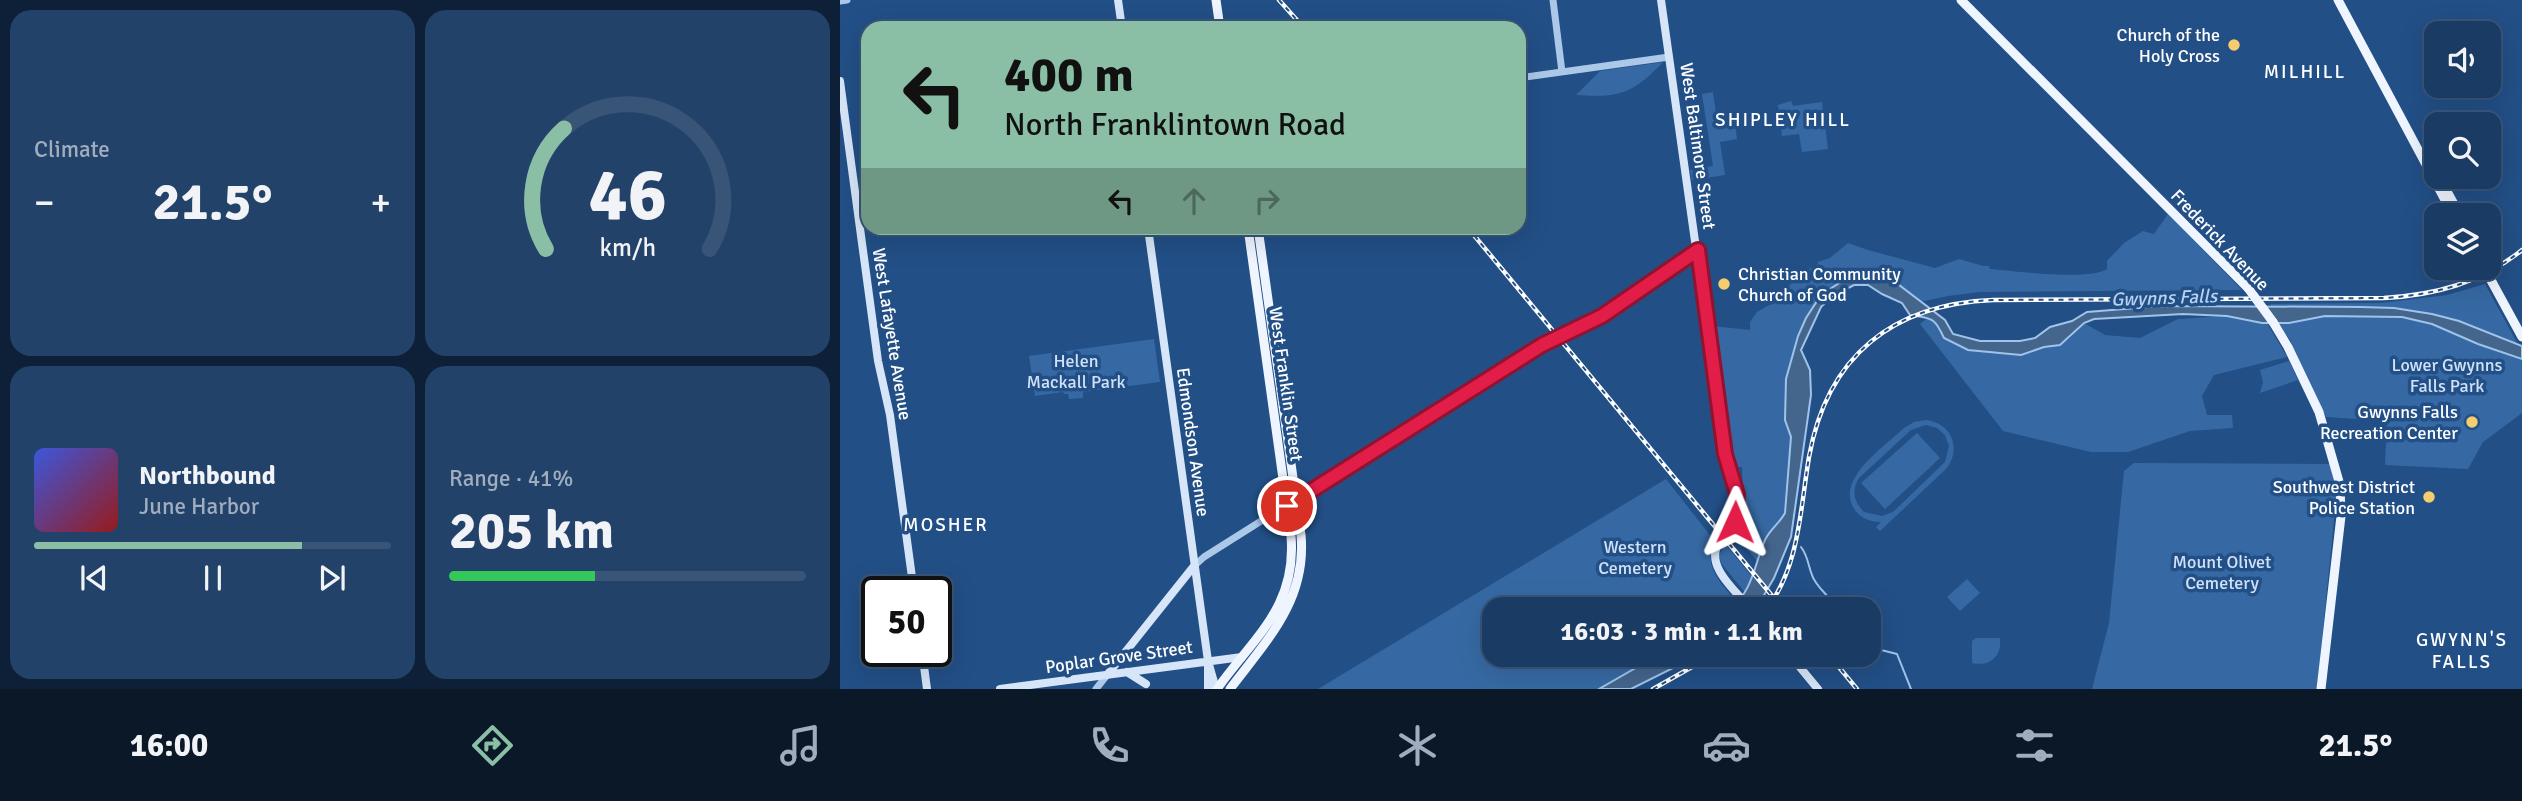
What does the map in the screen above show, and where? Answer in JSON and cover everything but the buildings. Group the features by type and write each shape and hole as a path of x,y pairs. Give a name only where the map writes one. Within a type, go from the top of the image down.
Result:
{"main road":[{"path":"1118,0 1121,21"},
{"path":"1216,0 1219,21"},
{"name":"West Baltimore Street","path":"1661,0 1725,454 1736,485 1738,502 1735,522 1715,550 1714,560 1741,597"},
{"name":"Frederick Avenue","path":"1961,0 2248,288 2279,330 2309,387 2334,462 2341,496 2320,689"},
{"path":"2338,0 2447,203"},
{"path":"2344,0 2424,149"},
{"name":"West Lafayette Avenue","path":"840,82 878,361 890,415 912,576"},
{"name":"Edmondson Avenue","path":"1150,235 1194,566 1208,662 1216,689"},
{"name":"West Franklin Street","path":"1216,689 1274,614 1288,583 1293,550 1249,235"},
{"name":"West Franklin Street","path":"1230,689 1282,619 1297,587 1302,549 1259,235"},
{"path":"2491,280 2522,337"},
{"path":"1107,675 1194,566"},
{"name":"Poplar Grove Street","path":"1000,689 1242,657"},
{"name":"Edmondson Avenue","path":"1208,662 1208,689"},
{"path":"924,667 927,689"},
{"path":"1800,667 1818,689"},
{"path":"1127,672 1146,684"}],"street":[{"path":"840,1 847,0"},
{"path":"1553,0 1562,72"},
{"path":"1526,77 1670,57"},
{"path":"1194,566 1204,557 1542,345 1602,316 1698,250"},
{"path":"1096,689 1107,675"}],"green space":[{"path":"1663,62 1643,81 1624,92 1604,96 1576,95 1600,71"},
{"path":"1713,92 1716,113 1733,110 1737,139 1720,142 1725,175 1692,180 1690,170 1713,166 1702,94"},
{"path":"1791,101 1793,106 1822,102 1828,149 1802,152 1799,134 1782,136 1778,105"},
{"path":"2168,214 2242,290 1980,292 1920,302 1859,281 1821,300 1796,354 1797,438 1792,501 1764,569 1734,534 1744,518 1742,467 1734,468 1730,462 1712,326 1750,330 1750,322 1757,312 1778,300 1798,275 1830,258 1848,243 1935,268 1959,259 1989,266 1990,269 2051,274 2098,273 2107,269 2107,261 2124,243 2143,231 2154,234"},
{"path":"2224,247 2244,259 2254,269 2243,275 2220,253"},
{"name":"Lower Gwynns Falls Park","path":"2485,284 2522,352 2522,413 2483,442 2468,469 2385,465 2387,421 2326,417 2290,340 2267,307 2272,307 2270,304 2382,303 2447,295"},
{"path":"2227,316 2267,323 2287,357 2214,375 2202,396 2207,415 2232,415 2233,428 2190,431 2128,452 2091,452 2003,431 1920,324 1929,317 1940,326 1941,331 1964,348 2014,355 2068,340 2084,323 2105,335 2140,338 2178,319"},
{"name":"Helen Mackall Park","path":"1154,339 1160,382 1083,392 1083,398 1069,399 1068,394 1063,392 1035,396 1029,356"},
{"path":"2289,361 2298,380 2260,393 2263,382 2260,370"},
{"path":"1914,422 1935,422 1948,432 1954,445 1951,461 1946,469 1880,531 1876,527 1881,522 1865,519 1853,507 1850,496 1852,485 1865,463","holes":["1926,425 1937,428 1945,435 1949,446 1945,462 1893,512 1882,516 1864,512 1855,496 1859,478 1911,430"]},
{"path":"1917,433 1940,458 1885,509 1861,483"},
{"name":"Mount Olivet Cemetery","path":"2134,463 2330,464 2336,500 2317,689 2092,689 2109,623 2124,471"},
{"name":"Western Cemetery","path":"1666,479 1713,539 1711,562 1718,579 1733,597 1482,597 1482,667 1659,667 1617,689 1318,689"},
{"path":"1725,544 1762,589 1755,597 1749,597 1721,563 1719,555"},
{"path":"1967,579 1980,593 1960,611 1947,597"},
{"path":"1976,638 2000,638 1999,650 1994,659 1984,663 1972,663 1972,641"}],"shaded area":[{"name":"Gwynns Falls","path":"1867,275 1899,285 1945,320 1953,334 1980,341 2020,341 2035,338 2050,327 2072,321 2087,312 2162,306 2394,308 2459,321 2522,346 2522,359 2432,324 2402,317 2325,316 2289,323 2262,323 2227,316 2183,314 2094,319 2084,323 2060,345 2021,355 1968,350 1944,338 1932,320 1910,315 1902,303 1868,285 1854,285 1831,297 1821,307 1801,350 1810,370 1811,395 1791,537 1763,597 1742,597 1765,540 1785,513 1791,437 1785,420 1786,379 1798,336 1821,295 1850,276"},
{"path":"1637,667 1675,667 1631,689 1599,689"}],"waterway":[{"path":"1801,547 1814,580 1828,597"},
{"path":"1881,650 1897,654 1911,689"}],"railway":[{"path":"1279,0 1298,21"},
{"path":"1474,235 1773,597"},
{"path":"1775,597 1792,555 1809,457 1818,421 1831,390 1849,364 1870,342 1896,325 1925,312 1957,304 1993,300 2384,298 2421,294 2474,279 2522,250"},
{"path":"1653,689 1692,667"},
{"path":"1839,667 1857,689"}],"place":[{"name":"Church of the Holy Cross","path":"2234,45"},
{"name":"Christian Community Church of God","path":"1724,284"},
{"name":"Gwynns Falls Recreation Center","path":"2472,422"},
{"name":"Southwest District Police Station","path":"2429,497"}],"district":[{"name":"MILHILL","path":"2305,72"},
{"name":"SHIPLEY HILL","path":"1783,120"},
{"name":"MOSHER","path":"946,525"},
{"name":"GWYNN'S FALLS","path":"2462,651"}],"route":[{"path":"1287,506 1542,345 1602,316 1698,250 1725,454 1736,485 1738,509 1735,522"}]}
